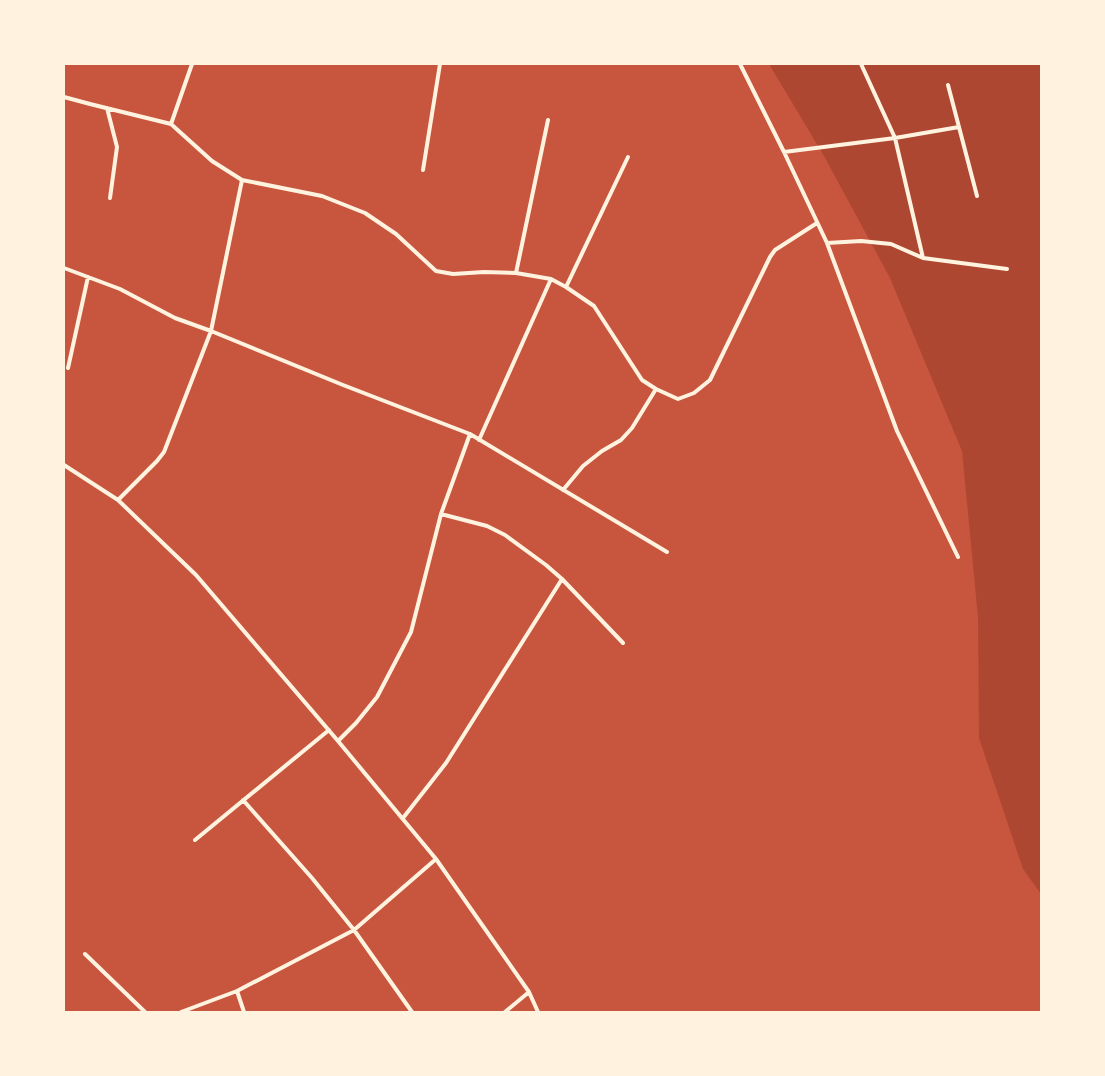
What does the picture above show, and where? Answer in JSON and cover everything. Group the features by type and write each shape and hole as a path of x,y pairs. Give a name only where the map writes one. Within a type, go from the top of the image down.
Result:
{"street":[{"path":"171,124 192,64"},
{"path":"423,170 440,64"},
{"path":"740,64 818,223 897,431 958,557"},
{"path":"861,64 895,138 923,258"},
{"path":"948,85 977,196"},
{"path":"64,97 171,124 212,161 242,180 322,196 365,212 396,234 436,271 453,274 484,272 516,273 551,279 566,287 594,306 642,380 656,389 678,399 694,393 710,380 775,250 818,223"},
{"path":"107,108 117,147 110,198"},
{"path":"516,273 548,120"},
{"path":"784,152 895,138 959,127"},
{"path":"566,287 628,157"},
{"path":"118,500 164,452 211,331 242,180"},
{"path":"826,243 861,241 891,244 923,258 1007,269"},
{"path":"64,268 120,289 175,318 470,434 667,552"},
{"path":"68,368 88,277"},
{"path":"479,440 551,279"},
{"path":"563,490 583,466 602,451 621,440 632,428 656,389"},
{"path":"338,741 356,723 377,697 411,632 441,514 470,434"},
{"path":"64,465 118,500 196,575 329,730 436,859 529,992 538,1012"},
{"path":"441,514 487,526 505,535 546,564 623,642"},
{"path":"403,818 446,763 562,579"},
{"path":"195,840 329,730"},
{"path":"243,800 312,878 354,930 412,1012"},
{"path":"181,1012 237,991 354,930 436,859"},
{"path":"85,954 145,1012"},
{"path":"237,991 244,1012"},
{"path":"505,1012 529,992"}],"shaded area":[{"path":"769,64 1041,64 1041,894 1023,869 979,738 978,617 962,451 890,278 824,156"}]}
